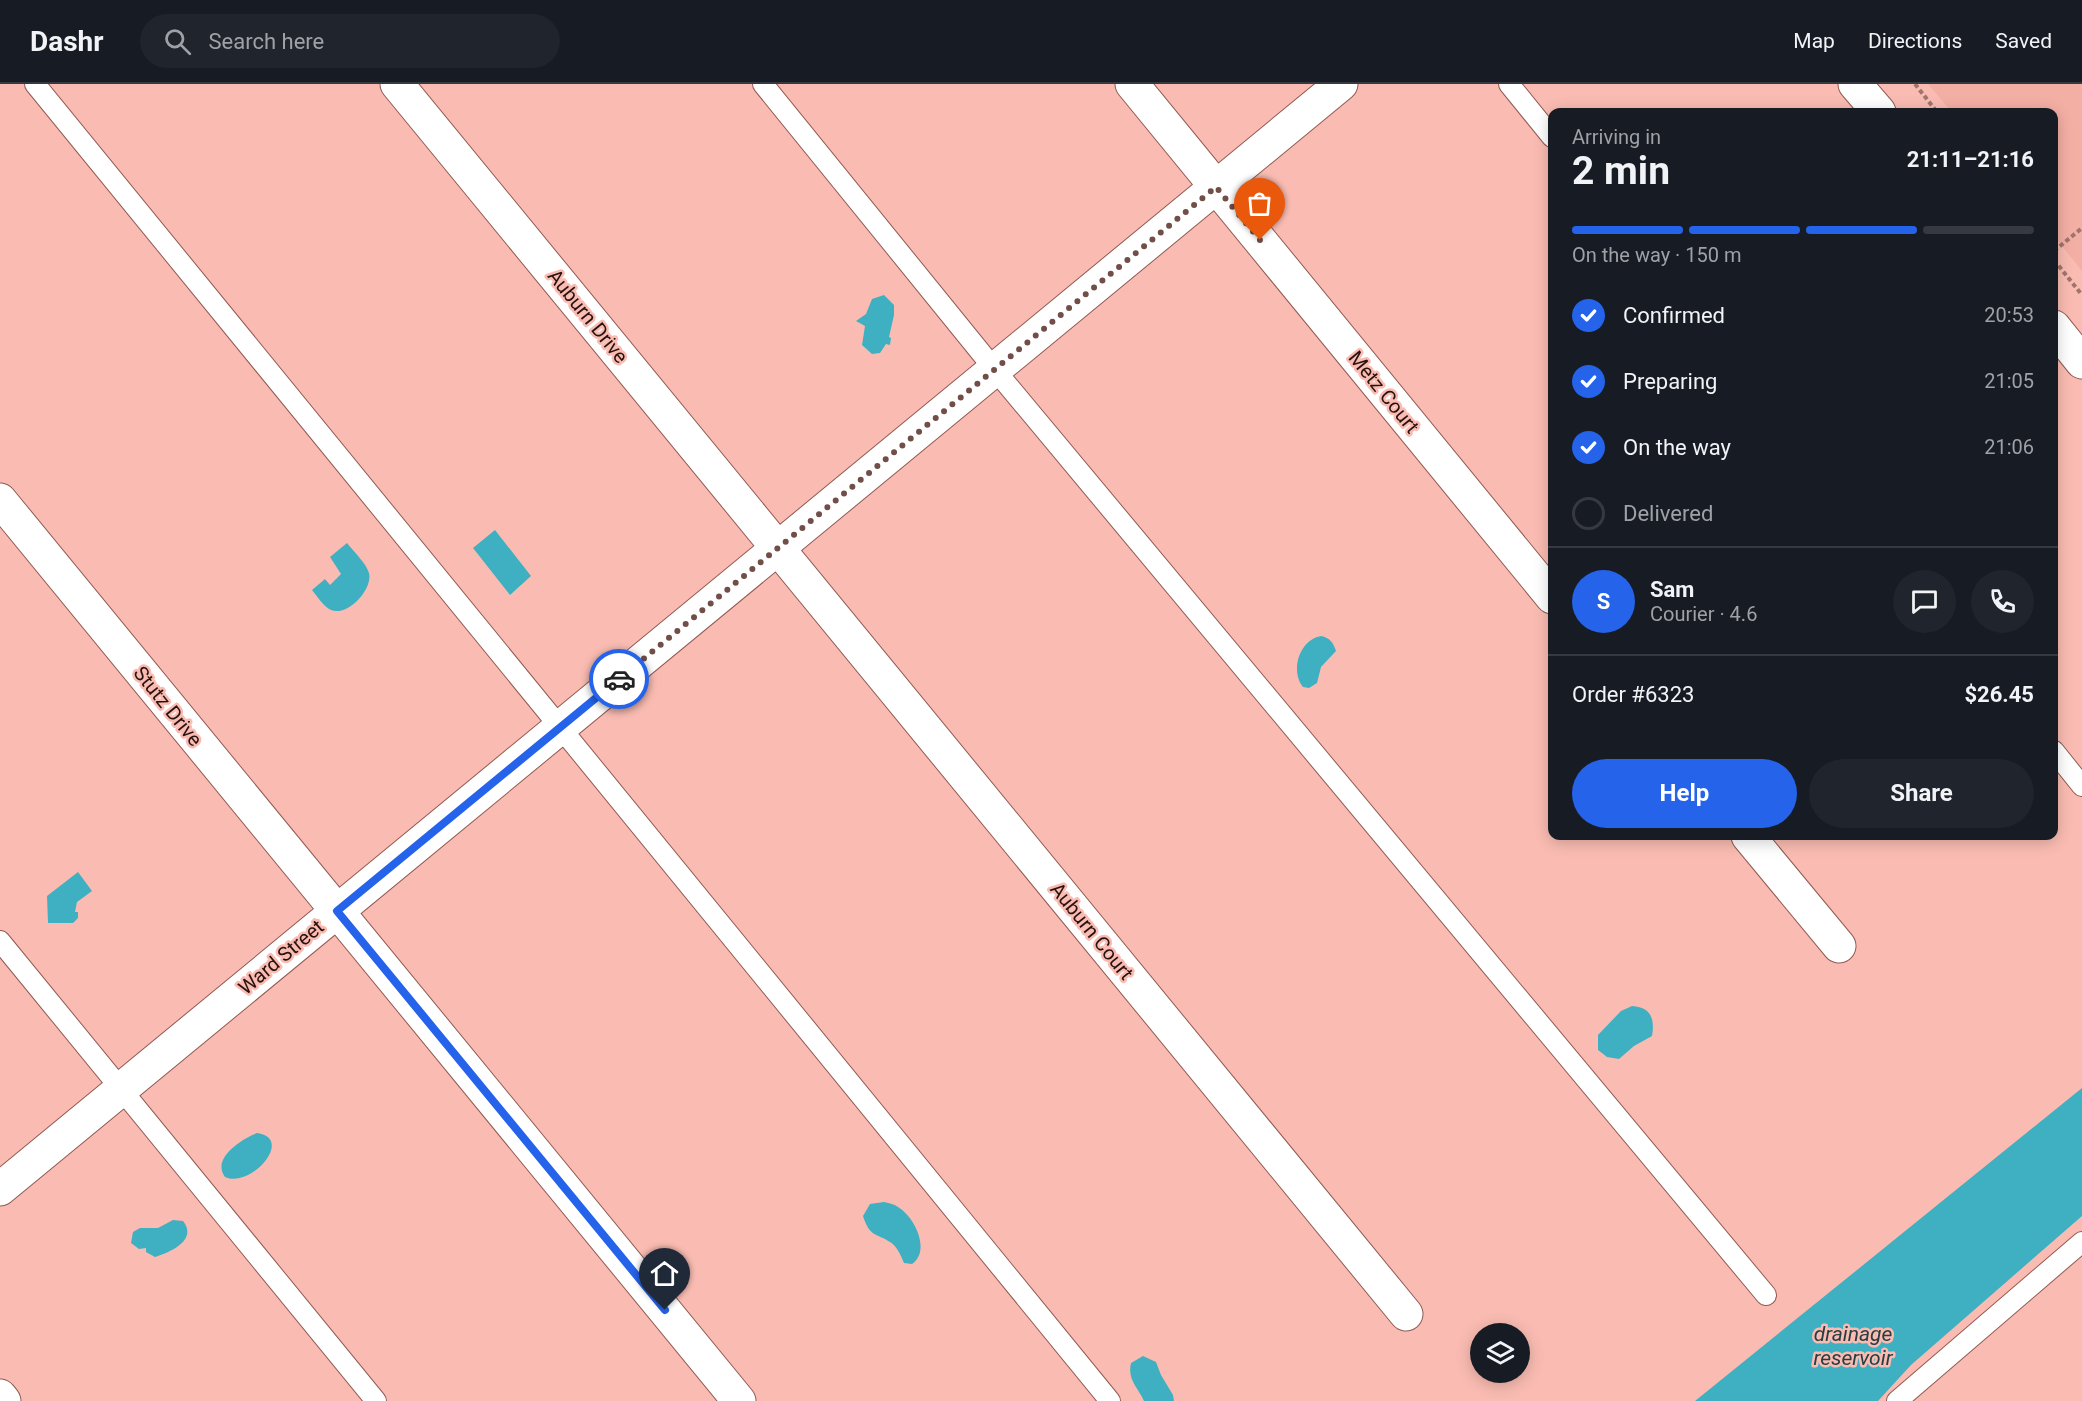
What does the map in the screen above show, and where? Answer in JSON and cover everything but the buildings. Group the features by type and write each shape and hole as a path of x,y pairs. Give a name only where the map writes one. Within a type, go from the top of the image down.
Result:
{"street":[{"name":"Auburn Drive","path":"397,84 778,548"},
{"name":"Metz Court","path":"1132,84 1548,592"},
{"name":"Ward Street","path":"0,1189 1341,84"},
{"path":"1856,84 1876,108"},
{"path":"2058,332 2082,362"},
{"name":"Stutz Drive","path":"0,500 739,1401"},
{"name":"Auburn Court","path":"778,548 1406,1314"},
{"path":"1751,840 1839,946"},
{"path":"0,1396 4,1401"}],"lane":[{"path":"34,84 1110,1401"},
{"path":"763,84 995,369 1766,1295"},
{"path":"1509,84 1548,132"},
{"path":"2058,756 2082,786"},
{"path":"0,941 376,1401"},
{"path":"1897,1401 2082,1242"}],"path":[{"path":"1915,84 1934,108"},
{"path":"2058,248 2082,228"},
{"path":"2058,265 2082,295"}],"shaded area":[{"path":"1928,84 2082,84 2082,271 2058,241 2058,108 1949,108"}],"water":[{"path":"884,295 894,305 890,345 886,344 880,353 872,354 862,345 865,326 856,321 866,314 872,299"},
{"path":"495,530 531,576 510,595 473,548"},
{"path":"347,543 365,565 369,579 363,594 352,606 338,611 331,610 312,590 325,579 330,585 341,574 330,557"},
{"path":"1321,636 1331,641 1336,651 1321,667 1317,683 1309,688 1303,687 1297,673 1299,657 1307,643"},
{"path":"78,872 92,891 77,902 75,912 78,912 78,918 73,923 48,923 47,896"},
{"path":"1632,1006 1644,1009 1650,1015 1653,1024 1652,1036 1634,1046 1619,1059 1607,1057 1598,1050 1598,1035 1621,1011"},
{"name":"drainage reservoir","path":"2082,1088 2082,1216 1911,1365 1878,1401 1695,1401"},
{"path":"257,1133 268,1137 272,1144 265,1161 257,1170 246,1176 235,1179 225,1177 222,1163 225,1156 230,1150"},
{"path":"884,1202 895,1205 910,1218 915,1226 920,1251 918,1258 912,1264 904,1263 895,1246 868,1228 863,1216 870,1204"},
{"path":"173,1220 183,1221 187,1234 181,1244 168,1252 155,1257 146,1252 146,1248 139,1249 131,1243 133,1232 140,1228 158,1228"},
{"path":"1143,1356 1156,1362 1174,1401 1144,1401 1130,1374 1131,1363"}],"way so far":[{"path":"619,679 1216,187 1260,240"}],"route":[{"path":"619,679 337,911 665,1310"}]}
